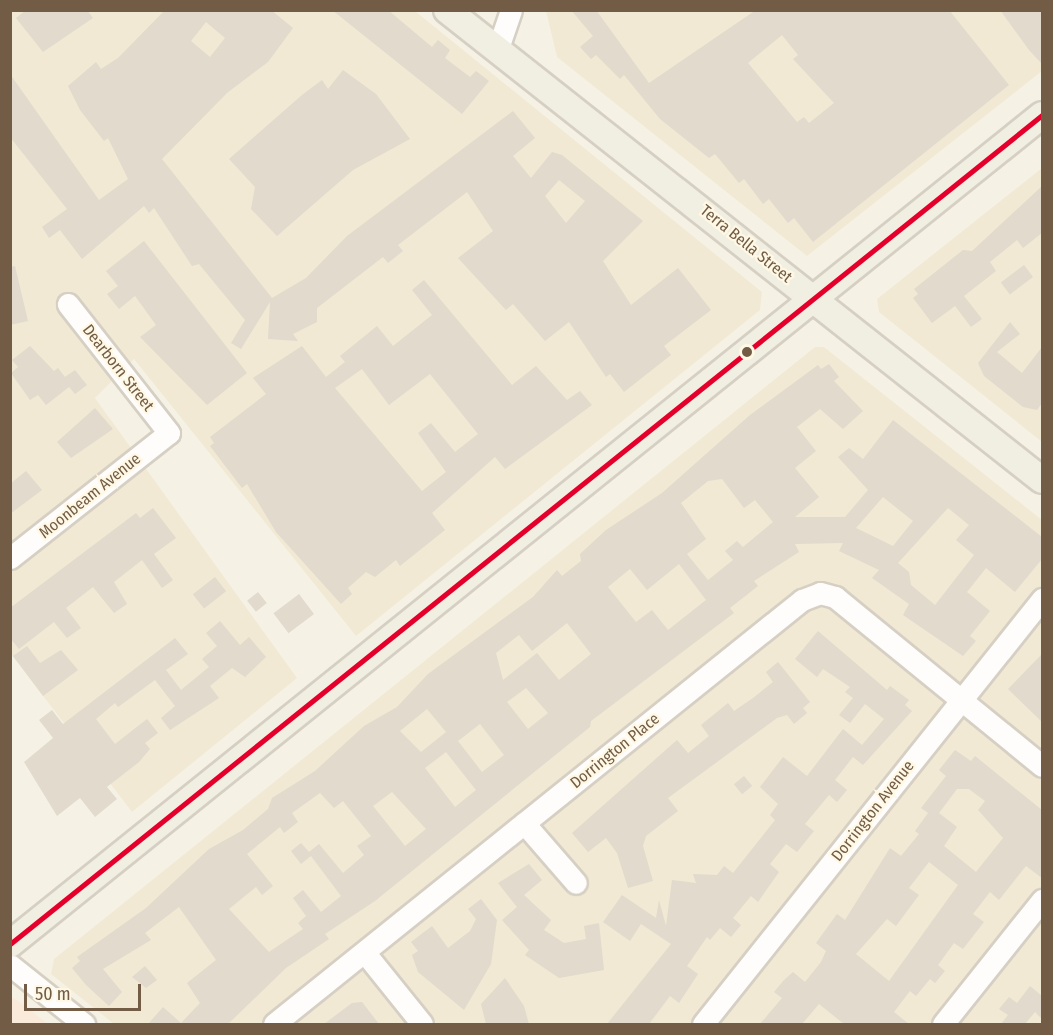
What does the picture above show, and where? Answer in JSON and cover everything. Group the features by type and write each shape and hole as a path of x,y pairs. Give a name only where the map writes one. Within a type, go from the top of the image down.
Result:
{"main road":[{"name":"Terra Bella Street","path":"447,10 1042,480"},
{"path":"10,944 697,390 817,300 1042,115"}],"street":[{"path":"497,51 511,10"},
{"name":"Dearborn Street","path":"68,304 169,433"},
{"name":"Moonbeam Avenue","path":"10,558 169,433"},
{"name":"Dorrington Place","path":"274,1024 802,600 820,593 834,597 1042,766"},
{"name":"Dorrington Avenue","path":"703,1024 1042,598"},
{"path":"524,824 576,883"},
{"path":"943,1024 1042,900"},
{"path":"365,953 422,1024"},
{"path":"10,965 84,1024"}],"shaded area":[{"path":"11,11 415,11 762,292 760,310 356,636 134,359 95,398 297,678 132,812 11,654"},
{"path":"546,11 1042,11 1042,71 807,256 557,57"},
{"path":"1042,168 1042,442 879,312 877,299"},
{"path":"815,347 824,347 1042,520 1042,1024 114,1024 51,974 54,959"},
{"path":"11,997 18,1001 48,1024 11,1024"}],"building":[{"path":"26,10 87,10 93,18 43,52 16,18"},
{"path":"165,10 271,10 293,28 268,62 227,93 162,159 272,298 306,278 347,236 513,111 535,138 513,156 531,178 552,152 562,155 643,221 603,261 631,305 678,268 711,310 664,346 671,355 624,392 610,374 606,377 569,322 545,341 513,304 506,310 458,258 493,231 467,192 398,245 403,251 388,263 383,257 317,308 317,322 293,334 298,341 268,339 270,302 241,349 231,343 245,320 199,264 192,266 154,208 149,213 144,206 82,259 60,230 49,238 42,227 67,209 10,137 10,74 99,200 128,179 108,138 104,141 80,110 68,86 96,62 101,69 118,58","holes":["206,22 225,38 210,57 191,41","559,180 585,201 566,223 545,196"]},
{"path":"332,10 388,10 432,47 438,40 450,50 445,58 470,77 476,71 489,81 462,114"},
{"path":"571,10 596,10 649,83 756,10 949,10 1009,85 813,242 794,218 788,223 769,199 763,204 744,179 739,183 715,154 709,158 660,119 624,75 620,79 596,55 591,59 580,47 593,36","holes":["782,35 798,55 793,59 834,103 809,123 804,117 797,122 748,63"]},
{"path":"1000,10 1042,10 1042,64 1029,50"},
{"path":"343,70 376,94 410,139 353,170 277,236 251,209 255,187 229,159 322,80 328,89"},
{"path":"1042,186 1042,233 1023,248 1017,240 990,262 996,271 964,296 982,319 971,327 955,306 932,323 913,298 918,294 914,289 963,250 972,251"},
{"path":"144,241 247,373 207,405 140,337 156,325 135,296 119,309 107,294 118,286 106,271"},
{"path":"1024,265 1033,277 1010,294 1001,282"},
{"path":"15,266 28,321 10,325 10,267"},
{"path":"424,280 512,385 536,366 567,400 580,391 592,405 505,469 495,457 432,513 445,530 400,566 396,560 375,577 366,572 348,588 352,594 341,604 276,532 247,484 242,488 210,446 214,443 210,437 266,394 253,378 302,346 326,377 345,362 340,356 377,326 393,346 432,315 412,290","holes":["362,369 389,405 430,374 478,434 455,452 431,423 418,433 446,472 422,491 335,388"]},
{"path":"1010,322 1020,334 997,352 1022,373 1042,347 1042,403 1037,410 1023,407 984,376 978,363"},
{"path":"30,346 54,371 58,368 65,377 75,370 87,385 75,394 69,387 46,405 38,395 30,400 11,373 18,367 12,360"},
{"path":"829,364 839,377 834,381 863,411 843,429 820,409 797,427 816,451 795,468 819,497 795,517 845,517 868,490 838,457 849,448 863,459 893,420 1042,537 1042,559 1015,592 986,568 967,592 990,611 970,636 976,641 963,656 903,615 909,604 872,578 879,570 839,551 843,543 795,544 799,552 754,581 758,586 730,608 734,613 591,721 590,727 375,901 325,934 329,939 286,968 228,1024 148,1024 163,1007 181,1023 200,1003 187,983 216,960 179,907 145,933 151,940 103,969 122,992 109,1006 86,985 72,968 80,961 77,957 146,908 209,849 243,830 268,809 272,798 315,771 364,726 397,707 428,674 533,597 557,570 562,576 581,561 580,554 606,530 662,493 750,415 818,365 821,369","holes":["722,479 744,508 755,500 773,522 743,547 737,541 725,551 733,560 708,580 687,554 706,539 681,503 708,481","883,497 913,521 893,546 856,528","948,508 969,525 956,540 974,555 935,605 911,585 909,572 898,563","679,564 706,600 668,630 652,610 636,622 608,587 630,569 647,590","567,623 591,654 559,680 537,653 503,680 496,653 519,635 532,651","526,688 548,713 528,729 507,702","427,709 446,732 421,752 400,731","480,724 504,755 482,772 458,741","446,752 476,790 455,807 425,768","392,792 426,829 405,846 373,806","320,793 334,808 343,801 371,836 357,846 364,855 343,873 319,844 309,852 301,843 291,851 301,864 311,856 341,896 321,912 303,890 293,898 306,916 298,923 303,929 269,952 229,909 256,887 262,895 273,886 247,854 280,827 284,833 298,822 292,813"]},
{"path":"95,408 113,429 71,458 57,442"},
{"path":"26,471 42,490 10,514 10,484"},
{"path":"153,508 176,538 154,554 173,580 162,588 142,560 114,582 127,604 114,613 93,587 66,608 81,628 67,638 54,622 19,649 10,638 10,608 136,513 140,518"},
{"path":"215,577 226,591 204,608 193,594"},
{"path":"258,592 267,603 256,612 247,601"},
{"path":"299,594 314,614 288,633 273,613"},
{"path":"220,621 240,645 249,637 266,657 245,677 232,668 210,686 219,698 170,730 161,718 175,706 155,680 118,707 115,703 96,719 115,744 147,719 158,733 145,743 150,749 139,762 107,787 117,799 95,817 80,798 57,816 24,762 53,738 39,720 52,710 63,724 175,638 188,654 166,670 181,690 209,667 202,659 217,646 206,633"},
{"path":"818,631 887,690 890,686 909,700 905,705 912,711 863,765 853,757 835,780 847,790 837,802 829,795 805,824 814,831 797,852 786,844 770,864 779,872 758,902 751,896 733,918 741,925 731,937 720,928 710,940 707,937 687,966 698,974 679,1003 670,996 649,1024 607,1024 671,944 641,924 630,941 603,922 622,895 656,918 659,900 666,926 672,880 696,883 693,874 717,875 724,866 733,873 775,820 770,815 778,804 760,787 783,757 807,776 843,729 862,745 884,719 865,704 850,723 839,715 853,698 845,692 850,687 823,669 817,677 795,659"},
{"path":"27,646 40,663 61,650 78,670 43,696 13,656"},
{"path":"1042,654 1042,722 1008,689"},
{"path":"778,662 810,702 803,708 807,713 794,724 787,715 777,718 668,798 678,811 646,836 643,846 653,881 628,888 617,853 606,838 588,852 572,833 677,740 688,753 709,736 701,725 728,703 734,711 773,682 766,672"},
{"path":"955,750 971,761 975,756 1042,810 1042,878 1026,866 999,900 990,892 973,914 984,922 963,949 954,943 938,965 945,971 935,983 930,979 916,996 910,991 894,1012 909,1024 844,1024 819,1004 802,1024 760,1024 782,998 774,992 784,980 793,972 805,982 821,962 826,951 816,943 837,914 845,920 890,848 901,856 919,834 915,831 928,813 921,808 946,776 939,770","holes":["957,789 969,789 985,801 978,810 1003,838 976,872 944,846 957,827 939,813","929,862 958,885 889,981 856,954 887,919 896,926 919,895 909,888"]},
{"path":"744,776 752,786 742,794 734,784"},
{"path":"529,864 542,880 524,895 551,920 544,930 564,943 586,939 584,926 599,923 604,970 559,978 525,955 529,950 502,920 517,907 498,883"},
{"path":"481,899 497,920 491,964 464,1010 418,972 412,955 418,951 411,942 432,926 448,948 470,931 476,919 468,909"},
{"path":"145,966 157,980 146,988 132,977"},
{"path":"505,978 524,1006 529,1024 486,1024 481,1004"},
{"path":"1030,986 1042,996 1042,1019 1035,1012 1025,1024 1001,1024 1008,1015 999,1009 1009,997 1017,1003"},
{"path":"362,1002 379,1024 324,1024 352,1003"}],"transit line":[{"path":"10,944 1042,115"}]}
